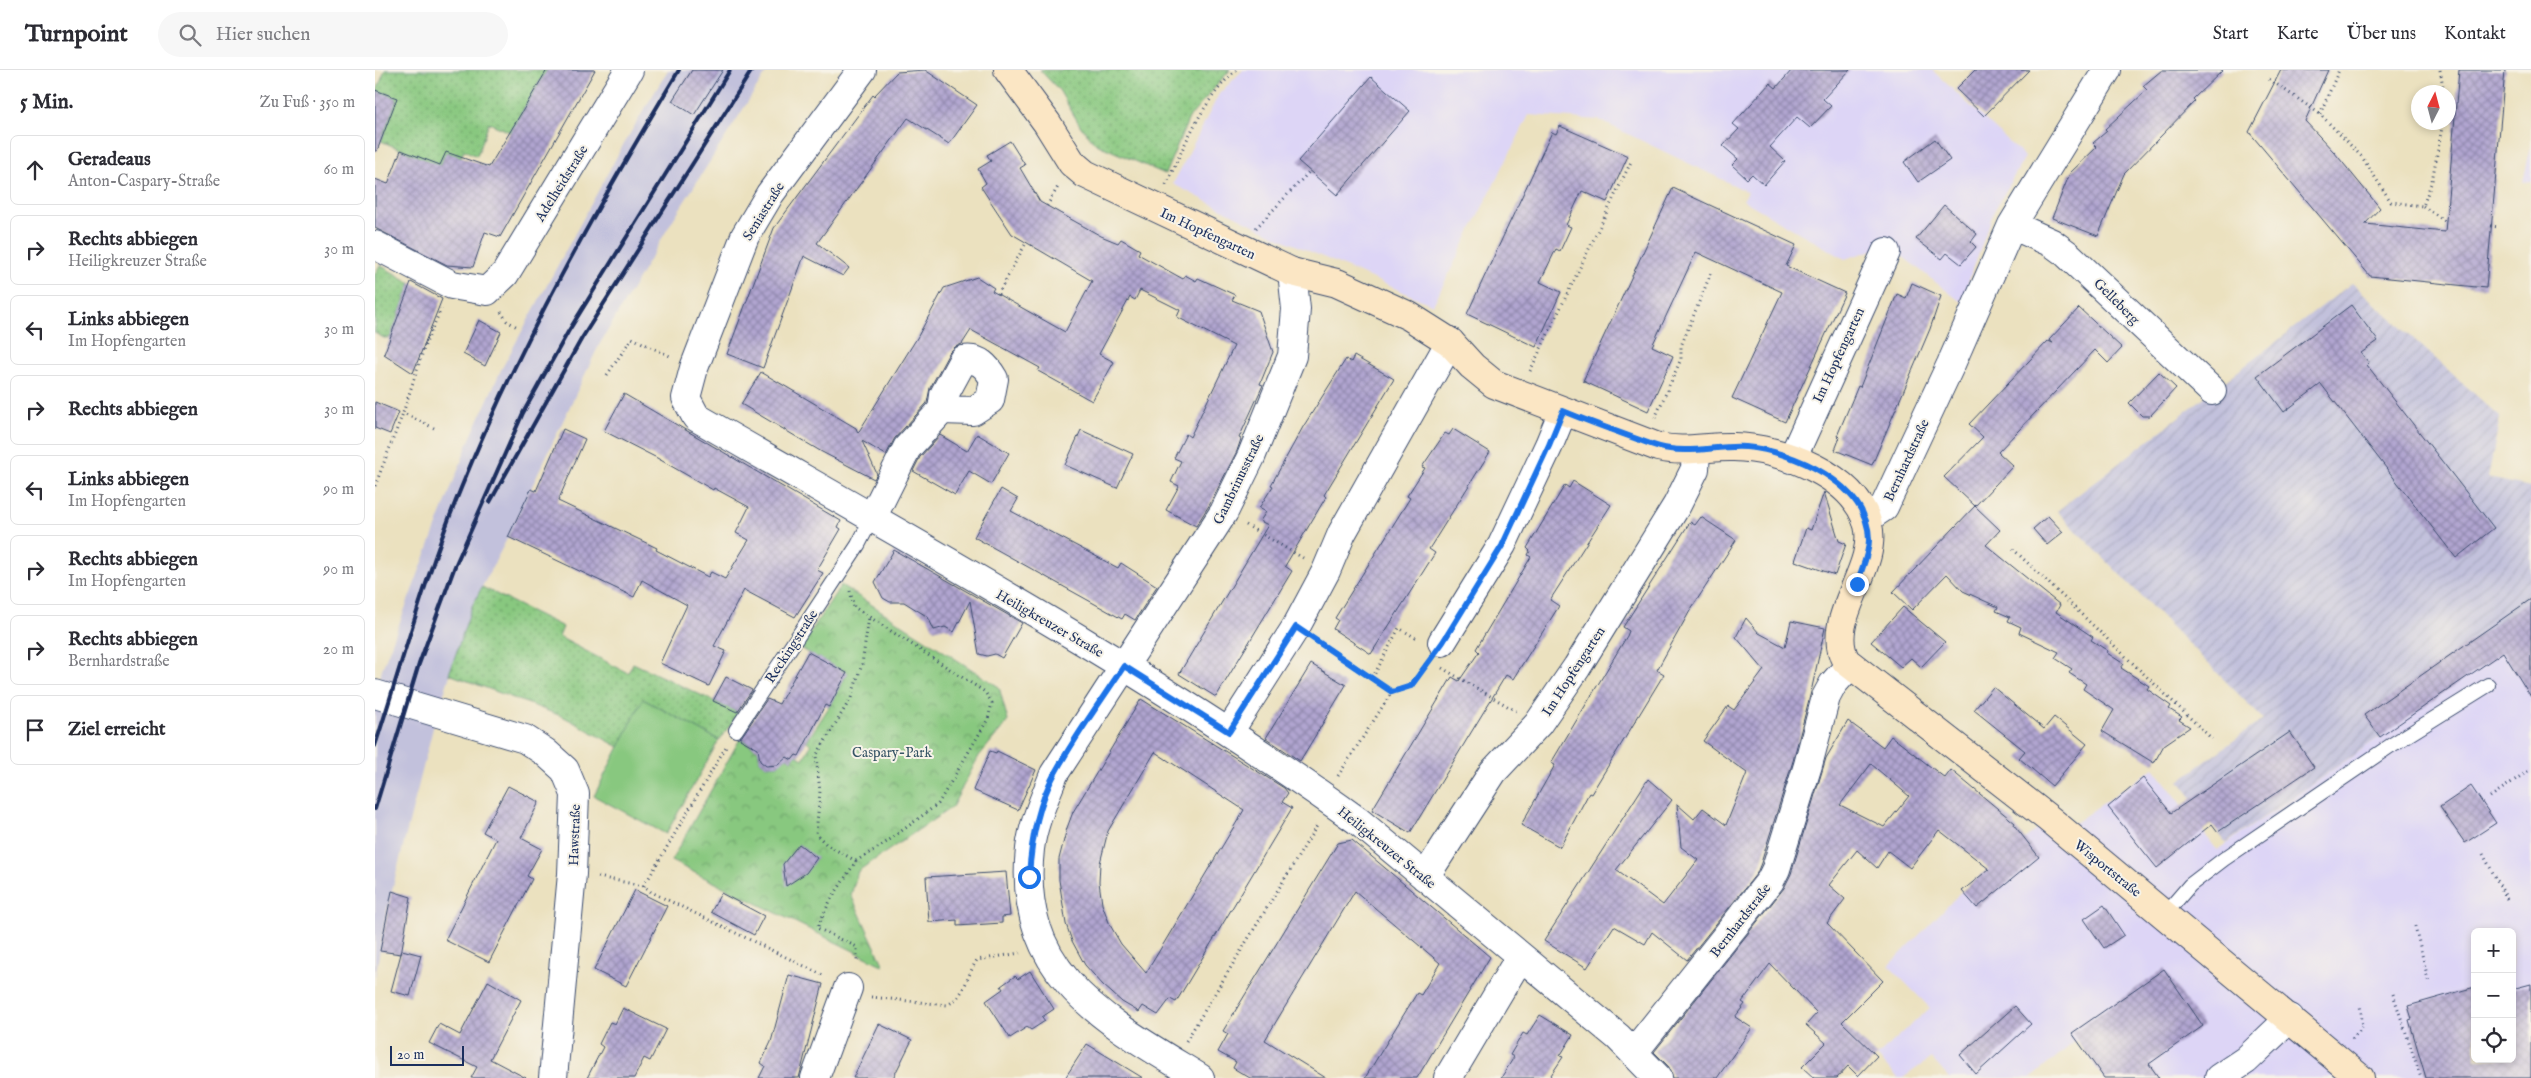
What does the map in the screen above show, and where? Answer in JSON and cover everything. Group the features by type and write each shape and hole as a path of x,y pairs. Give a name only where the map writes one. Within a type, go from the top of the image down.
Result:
{"street":[{"name":"Adelheidstraße","path":"452,285 487,291 505,274 629,70"},
{"name":"Seniastraße","path":"694,368 745,236 770,194 862,70"},
{"name":"Im Hopfengarten","path":"1008,70 1047,123 1072,163 1085,174 1292,272 1337,283 1409,316 1449,342 1472,366 1494,384 1658,447 1696,450 1744,447 1769,450 1792,459 1843,486 1861,507 1866,519"},
{"name":"Bernhardstraße","path":"1866,519 1884,507 1951,364 2012,225 2107,70"},
{"name":"Gelleberg","path":"2012,225 2051,243 2067,254 2212,391"},
{"path":"375,245 452,285"},
{"name":"Im Hopfengarten","path":"1792,459 1886,252"},
{"name":"Gambrinusstraße","path":"1200,1078 1131,1036 1093,1008 1060,973 1044,949 1030,903 1031,849 1037,822 1054,774 1223,512 1251,457 1292,356 1296,309 1292,272"},
{"path":"1229,732 1296,627 1326,571 1342,533 1449,342"},
{"name":"Heiligkreuzer Straße","path":"694,368 686,398 697,417 1124,666 1229,732 1357,821 1634,1052 1658,1078"},
{"name":"Reckingstraße","path":"872,518 907,448 942,410"},
{"path":"1436,651 1502,546 1563,411"},
{"name":"Im Hopfengarten","path":"1425,877 1493,772 1538,724 1582,659 1677,505 1695,469 1696,450"},
{"path":"1850,665 1843,655 1842,625 1869,545 1866,519"},
{"name":"Bernhardstraße","path":"1634,1052 1770,881 1805,775 1826,697 1833,684 1850,665"},
{"name":"Wisportstraße","path":"1850,665 2049,819 2360,1078"},
{"name":"Hawstraße","path":"375,694 525,739 545,752 565,770 575,794 575,812 572,874 553,1078"},
{"path":"1448,1078 1520,956"},
{"path":"815,1078 848,988"},
{"path":"2219,1078 2246,1060 2290,1018"}],"lane":[{"name":"Reckingstraße","path":"736,730 858,545 872,518"},
{"path":"2165,914 2190,885 2224,859 2390,746 2488,685"}],"path":[{"path":"1155,208 1197,120 1223,81 1236,70"},
{"path":"2320,114 2339,70"},
{"path":"2440,70 2443,85"},
{"path":"2269,79 2320,114 2362,157 2391,202 2423,206 2446,222"},
{"path":"2423,206 2432,181 2442,130"},
{"path":"1526,379 1631,162"},
{"path":"1251,234 1310,171"},
{"path":"2490,226 2499,227"},
{"path":"998,294 1026,243"},
{"path":"1655,419 1681,359 1681,346 1711,273"},
{"path":"375,486 403,413 425,345 452,285"},
{"path":"507,321 519,328"},
{"path":"607,375 632,338 694,368"},
{"path":"403,413 434,428"},
{"path":"1223,512 1278,544"},
{"path":"2013,549 2212,739"},
{"path":"848,988 858,961 857,947 817,928 830,901 856,861 884,844 938,804 988,719 992,703 985,692 855,607 849,586"},
{"path":"856,861 827,845 817,834 820,791 816,756 851,698 862,664 869,617"},
{"path":"1296,627 1392,692"},
{"path":"1372,679 1399,628 1436,651 1538,724"},
{"path":"1174,1062 1392,692 1411,686 1436,651"},
{"path":"644,886 736,730"},
{"path":"2489,797 2531,769"},
{"path":"2483,854 2508,901"},
{"path":"597,877 644,886 848,988 870,996 947,1005 957,1000 963,992 969,972 977,960 1044,949"},
{"path":"2415,926 2429,983"},
{"path":"2393,994 2421,1078"},
{"path":"2345,1046 2363,1027 2360,1004"}],"shaded area":[{"path":"668,70 768,70 674,218 598,347 508,537 472,606 433,728 386,914 375,978 375,699 382,669 469,441 501,370 622,147"},
{"path":"1243,70 1932,70 2025,157 1994,211 1961,302 1888,245 1845,259 1743,200 1748,192 1599,120 1529,115 1433,305 1277,237 1173,184 1219,94"},
{"path":"2531,146 2531,181 2523,182"},
{"path":"2352,283 2500,417 2488,478 2531,487 2531,632 2226,843 2179,781 2263,719 2057,511"},
{"path":"2531,632 2531,1078 2103,1078 2077,1040 2031,1078 1949,1078 1931,1058 1903,1078 1898,1078 1877,1056 1930,1008 1889,966 1962,891 2049,819 2063,831 2154,768 2217,850"}],"green space":[{"path":"385,70 547,70 510,132 489,123 477,156 464,150 461,157 446,152 440,166 381,141 397,99 377,91"},
{"path":"1040,70 1230,70 1189,118 1165,174 1096,144 1081,127 1059,90"},
{"path":"380,265 411,283 390,338 384,338 375,333 375,274"},
{"name":"Caspary-Park","path":"841,585 999,687 1008,721 979,756 952,807 858,871 851,895 884,966 671,861 740,739 758,750 760,761 766,766 778,765 784,756 792,760 796,755 803,759 811,745 807,741 847,674 800,648"},
{"path":"482,587 563,627 559,637 628,673 633,663 739,713 719,740 643,699 619,747 564,717 449,674 472,606"},
{"path":"643,699 719,740 666,834 594,796"}],"building":[{"path":"547,70 595,70 500,237 485,232 473,267 447,265 375,228 375,179 388,184 401,150 440,165 446,152 489,167"},
{"path":"692,70 723,70 694,115 672,101"},
{"path":"925,70 977,105 949,144 908,118 817,243 849,268 843,276 804,256 763,368 727,354 774,228 873,95 897,72"},
{"path":"1792,70 1850,70 1823,99 1831,106 1810,128 1797,117 1770,147 1785,161 1764,185 1752,174 1747,179 1732,165 1738,159 1723,146 1739,129 1733,124 1770,83 1776,88"},
{"path":"1975,70 2029,70 1984,116 1956,89"},
{"path":"2162,70 2223,70 2193,99 2195,101 2124,174 2098,236 2052,218 2070,173 2097,147 2093,143 2107,131 2105,129 2147,90 2143,86"},
{"path":"2281,70 2328,70 2305,121 2334,152 2380,208 2365,224 2445,232 2454,130 2456,130 2459,70 2505,70 2486,288 2370,276 2249,132"},
{"path":"1371,77 1410,111 1337,195 1298,161"},
{"path":"375,90 397,98 377,151 375,151"},
{"path":"1560,126 1628,156 1607,202 1582,191 1566,225 1571,227 1560,251 1556,249 1540,282 1561,292 1536,347 1467,314 1552,132 1556,134"},
{"path":"1935,139 1950,160 1918,182 1904,162"},
{"path":"1010,141 1025,165 1020,168 1040,202 1101,236 1118,243 1121,239 1140,250 1138,254 1183,279 1185,275 1196,281 1198,278 1235,295 1232,300 1259,311 1273,352 1260,384 1263,385 1239,438 1241,439 1237,451 1210,504 1196,526 1166,510 1179,486 1171,482 1181,461 1174,458 1186,434 1190,437 1234,346 1177,317 1180,310 1140,290 1135,300 1130,297 1099,354 1114,362 1092,401 1038,371 1040,368 971,330 962,344 955,347 949,353 930,388 927,403 895,438 886,455 862,441 877,474 874,479 822,452 741,404 761,372 856,428 858,433 917,338 944,288 977,277 994,288 992,291 1065,332 1092,281 1012,234 981,187 986,183 978,169 991,161 987,155"},
{"path":"1673,188 1796,245 1786,266 1845,293 1785,422 1732,398 1782,292 1696,252 1652,346 1673,356 1648,411 1583,381"},
{"path":"1944,205 1977,234 1971,242 1976,247 1961,264 1947,253 1942,259 1916,239"},
{"path":"411,282 442,299 413,373 384,354"},
{"path":"1912,283 1941,296 1930,329 1872,465 1835,450 1840,437 1837,436 1858,386 1860,387 1897,294 1906,298"},
{"path":"2351,305 2378,341 2361,353 2369,363 2367,365 2494,528 2456,558 2321,384 2284,412 2257,376"},
{"path":"2079,308 2122,348 2108,363 2095,350 1998,452 2013,466 1975,506 1944,477 1983,437 1969,424 2048,341 2053,343 2049,340"},
{"path":"479,320 501,332 485,366 463,354"},
{"path":"1354,356 1394,379 1324,495 1326,497 1285,566 1292,571 1216,697 1179,674 1268,525 1260,521 1266,512 1259,508 1273,486 1271,485 1303,427 1346,359 1351,362"},
{"path":"2159,372 2176,388 2150,416 2142,416 2129,403"},
{"path":"624,394 841,521 838,527 841,529 817,570 823,573 795,617 744,590 714,646 726,651 709,686 660,663 687,605 642,580 634,597 508,537 531,489 536,491 563,429 585,439 558,501 657,548 656,550 708,577 711,572 725,579 749,540 736,533 749,507 714,488 713,490 604,431"},
{"path":"375,402 399,412 390,434 375,428"},
{"path":"1453,429 1490,452 1429,549 1435,553 1371,654 1333,629 1338,620 1335,618 1410,498 1407,496 1425,468 1422,467 1445,433 1449,435"},
{"path":"1081,430 1133,454 1117,488 1065,465"},
{"path":"977,434 1009,453 991,484 969,471 955,495 913,471 920,457 940,435 967,451"},
{"path":"1573,481 1611,505 1550,600 1559,606 1513,679 1506,675 1410,833 1372,810 1452,677 1459,681 1479,652 1476,649 1531,557 1528,555 1530,551 1527,548 1565,485 1569,488"},
{"path":"1001,489 1018,499 1011,511 1118,568 1121,563 1157,586 1135,620 1125,614 1122,619 974,537"},
{"path":"1824,492 1839,541 1846,544 1835,575 1795,561 1806,528 1811,530"},
{"path":"1975,506 2000,530 1986,545 2060,605 2056,612 2093,637 2091,640 2124,664 2121,668 2149,686 2147,689 2171,706 2169,709 2182,717 2179,720 2190,727 2164,745 2154,763 2102,731 2114,710 2083,689 2086,684 2069,673 2072,669 2055,658 2059,652 2019,633 2021,627 2008,621 2010,617 1996,611 1998,607 1963,591 1947,574 1912,610 1893,592"},
{"path":"2048,516 2063,532 2047,545 2033,529"},
{"path":"1701,517 1736,540 1691,609 1657,670 1664,674 1591,794 1589,793 1560,847 1521,825 1555,765 1551,763 1627,636 1629,631 1623,627 1690,522 1695,525"},
{"path":"894,550 1022,623 1002,658 995,654 987,656 979,654 970,601 954,632 945,627 934,630 928,617 904,602 890,602 883,598 875,582"},
{"path":"2531,599 2531,697 2503,652 2380,737 2364,715"},
{"path":"1903,607 1945,642 1921,667 1911,658 1901,667 1871,642"},
{"path":"1746,618 1759,633 1785,647 1791,621 1825,628 1793,761 1757,873 1687,960 1652,932 1645,944 1614,926 1587,968 1544,941 1648,779 1672,800 1616,870 1663,905 1698,860 1681,847 1677,804 1694,819 1703,808 1726,825 1747,773 1703,741 1728,706 1734,710 1764,670 1736,637"},
{"path":"808,652 847,673 829,707 825,705 799,756 796,755 792,760 787,757 778,765 766,766 760,761 758,749 740,739 767,699 779,704"},
{"path":"1311,664 1346,685 1300,761 1266,738"},
{"path":"726,677 752,690 737,712 713,701"},
{"path":"1993,687 2044,729 2054,717 2087,744 2052,786 2019,758 2025,751 1974,710"},
{"path":"1141,699 1284,788 1288,793 1282,802 1292,808 1176,1002 1170,999 1158,1015 1143,1006 1139,1012 1122,1002 1085,965 1072,941 1066,924 1059,880 1059,859 1073,812","holes":["1155,752 1244,810 1146,973 1121,944 1110,925 1102,904 1099,882 1100,863 1108,831"]},
{"path":"1848,721 1883,747 1891,736 1945,778 1951,770 2015,823 2014,825 2039,857 1977,908 1962,891 1989,869 1939,830 1910,868 1888,851 1877,868 1857,850 1829,885 1845,899 1827,923 1883,981 1842,1022 1877,1056 1858,1076 1848,1066 1837,1078 1814,1078 1802,1067 1826,1043 1806,1025 1817,1013 1770,964 1742,1002 1745,1004 1735,1017 1752,1028 1717,1078 1673,1078 1669,1067 1654,1052 1784,888 1791,874 1826,758","holes":["1871,764 1909,796 1884,827 1840,805"]},
{"path":"2290,732 2314,767 2218,832 2212,824 2157,868 2108,807 2143,778 2171,813"},
{"path":"990,751 996,753 997,751 1036,770 1018,810 973,790"},
{"path":"508,786 539,802 521,838 542,849 527,876 532,879 489,962 445,940 496,839 483,832"},
{"path":"2471,786 2496,823 2465,843 2440,807"},
{"path":"1352,840 1490,957 1417,1078 1365,1078 1417,993 1421,995 1440,963 1355,891 1265,1040 1326,1078 1250,1078 1233,1068 1236,1062 1218,1052 1228,1034 1223,1031 1338,843"},
{"path":"799,844 817,858 806,873 786,886 783,864"},
{"path":"1006,872 1010,916 1002,917 1002,923 957,926 957,920 929,922 926,877"},
{"path":"635,890 667,906 626,986 594,970"},
{"path":"392,891 411,897 401,954 380,951"},
{"path":"721,893 764,916 754,935 711,912"},
{"path":"2104,905 2124,935 2104,948 2084,919"},
{"path":"402,950 421,955 410,996 391,991"},
{"path":"2164,969 2203,1026 2149,1064 2159,1078 2104,1078 2072,1033"},
{"path":"1030,971 1054,1009 1042,1017 1045,1021 1031,1030 1027,1027 1010,1038 986,1001 1003,989 1001,986 1015,976 1018,979"},
{"path":"789,975 823,984 799,1078 759,1078 765,1066 761,1063 771,1042"},
{"path":"488,981 521,1000 490,1059 526,1078 471,1078 477,1067 429,1043 439,1024 460,1035"},
{"path":"2531,984 2531,1078 2426,1078 2409,1020 2412,1019 2408,1006 2471,988 2471,1063 2516,1063 2516,988"},
{"path":"2015,1006 2031,1024 1976,1074 1960,1055"},
{"path":"623,1008 666,1029 650,1061 644,1058 634,1078 587,1078 603,1047 599,1044 610,1022 615,1024"},
{"path":"1540,1015 1573,1035 1560,1056 1563,1057 1549,1078 1501,1078 1514,1057 1510,1055 1523,1033 1527,1035"},
{"path":"879,1024 912,1040 893,1078 853,1078"},
{"path":"1087,1044 1143,1078 1065,1078"}],"railway":[{"path":"375,746 415,617 448,520 484,434 562,275 619,172 679,70"},
{"path":"375,809 419,664 455,566 523,413 568,332 730,70"},
{"path":"490,502 582,338 752,70"}],"route":[{"path":"1029,877 1031,849 1037,822 1054,774 1124,666 1229,732 1296,627 1392,692 1411,686 1443,642 1502,546 1563,411 1658,447 1696,450 1731,446 1769,450 1827,476 1843,486 1858,502 1868,527 1869,545 1857,584"}]}
